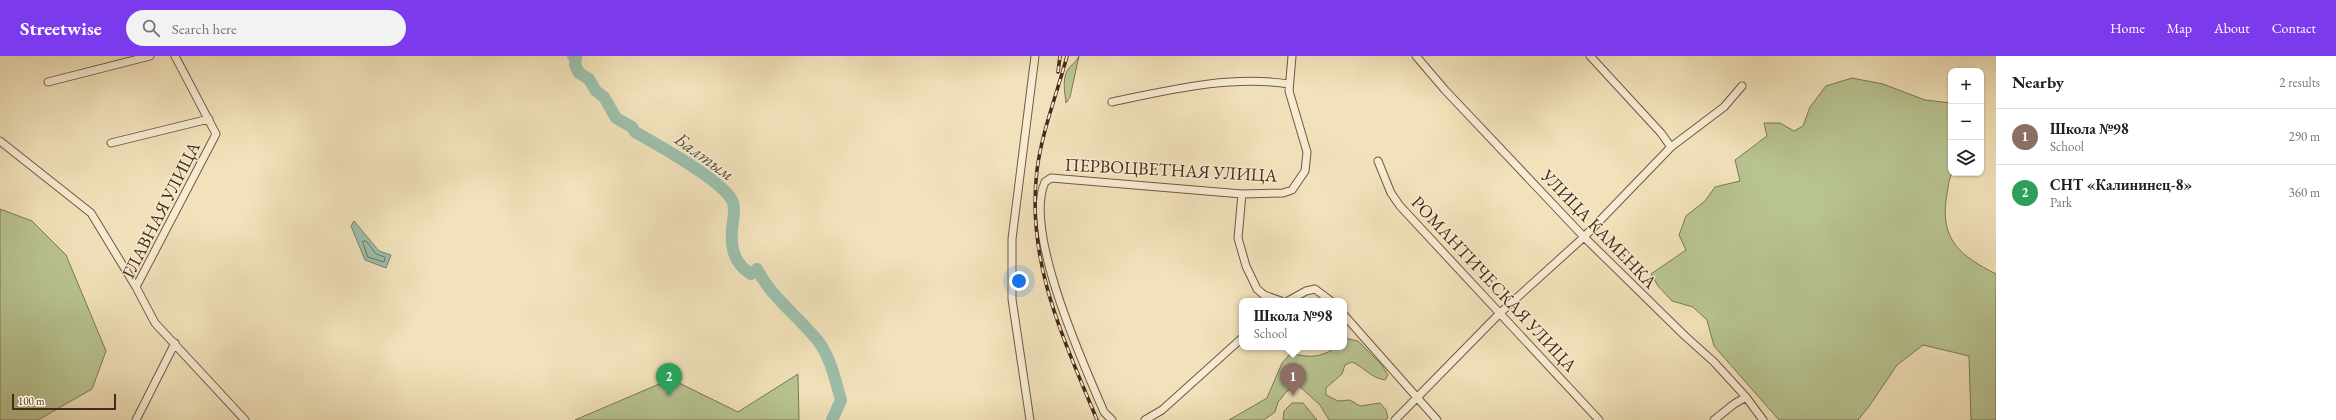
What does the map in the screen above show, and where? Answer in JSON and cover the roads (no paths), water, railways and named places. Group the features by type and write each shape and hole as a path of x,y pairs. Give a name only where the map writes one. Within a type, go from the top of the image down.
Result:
{"street":[{"path":"48,82 150,56"},
{"name":"ГЛАВНАЯ УЛИЦА","path":"176,56 216,134 136,287 155,323 245,420"},
{"path":"1030,420 1012,299 1012,239 1035,56"},
{"name":"ПЕРВОЦВЕТНАЯ УЛИЦА","path":"1112,420 1104,412 1065,319 1054,281 1041,222 1040,202 1042,189 1045,182 1051,178 1242,194 1283,193 1292,190 1305,171 1308,152 1288,84 1292,56"},
{"name":"УЛИЦА КАМЕНКА","path":"1416,56 1445,90 1584,237 1685,336 1714,362 1746,398 1763,420"},
{"path":"1590,56 1661,133 1670,149"},
{"path":"1112,102 1178,87 1264,80 1288,84"},
{"path":"1395,420 1500,313 1584,237 1670,149 1724,106 1742,86"},
{"path":"111,143 209,119"},
{"path":"0,141 91,213 136,287"},
{"name":"РОМАНТИЧЕСКАЯ УЛИЦА","path":"1378,161 1391,193 1400,206 1599,420"},
{"path":"1242,194 1238,238 1246,266 1257,289 1264,295 1272,298"},
{"path":"1293,298 1306,291 1315,289 1327,298"},
{"path":"1347,318 1437,420"},
{"path":"1144,420 1162,410 1239,341"},
{"path":"136,420 174,343"},
{"path":"1714,420 1734,404 1746,398"}],"water":[{"path":"354,221 379,251 391,255 386,268 365,260 351,226"}],"waterway":[{"name":"Балтым","path":"573,56 576,57 575,65 579,73 589,79 596,91 604,97 616,118 632,127 635,132 673,154 715,182 732,200 734,205 732,244 733,251 739,264 751,274 757,269 770,289 818,341 826,355 832,369 841,400 832,420"}],"railway":[{"path":"1058,72 1060,56"},
{"path":"1067,56 1039,155 1035,204 1037,236 1042,268 1060,329 1097,420"}],"place":[{"name":"СНТ «Калининец-8»","path":"669,396"},
{"name":"Школа №98","path":"1293,396"}]}
